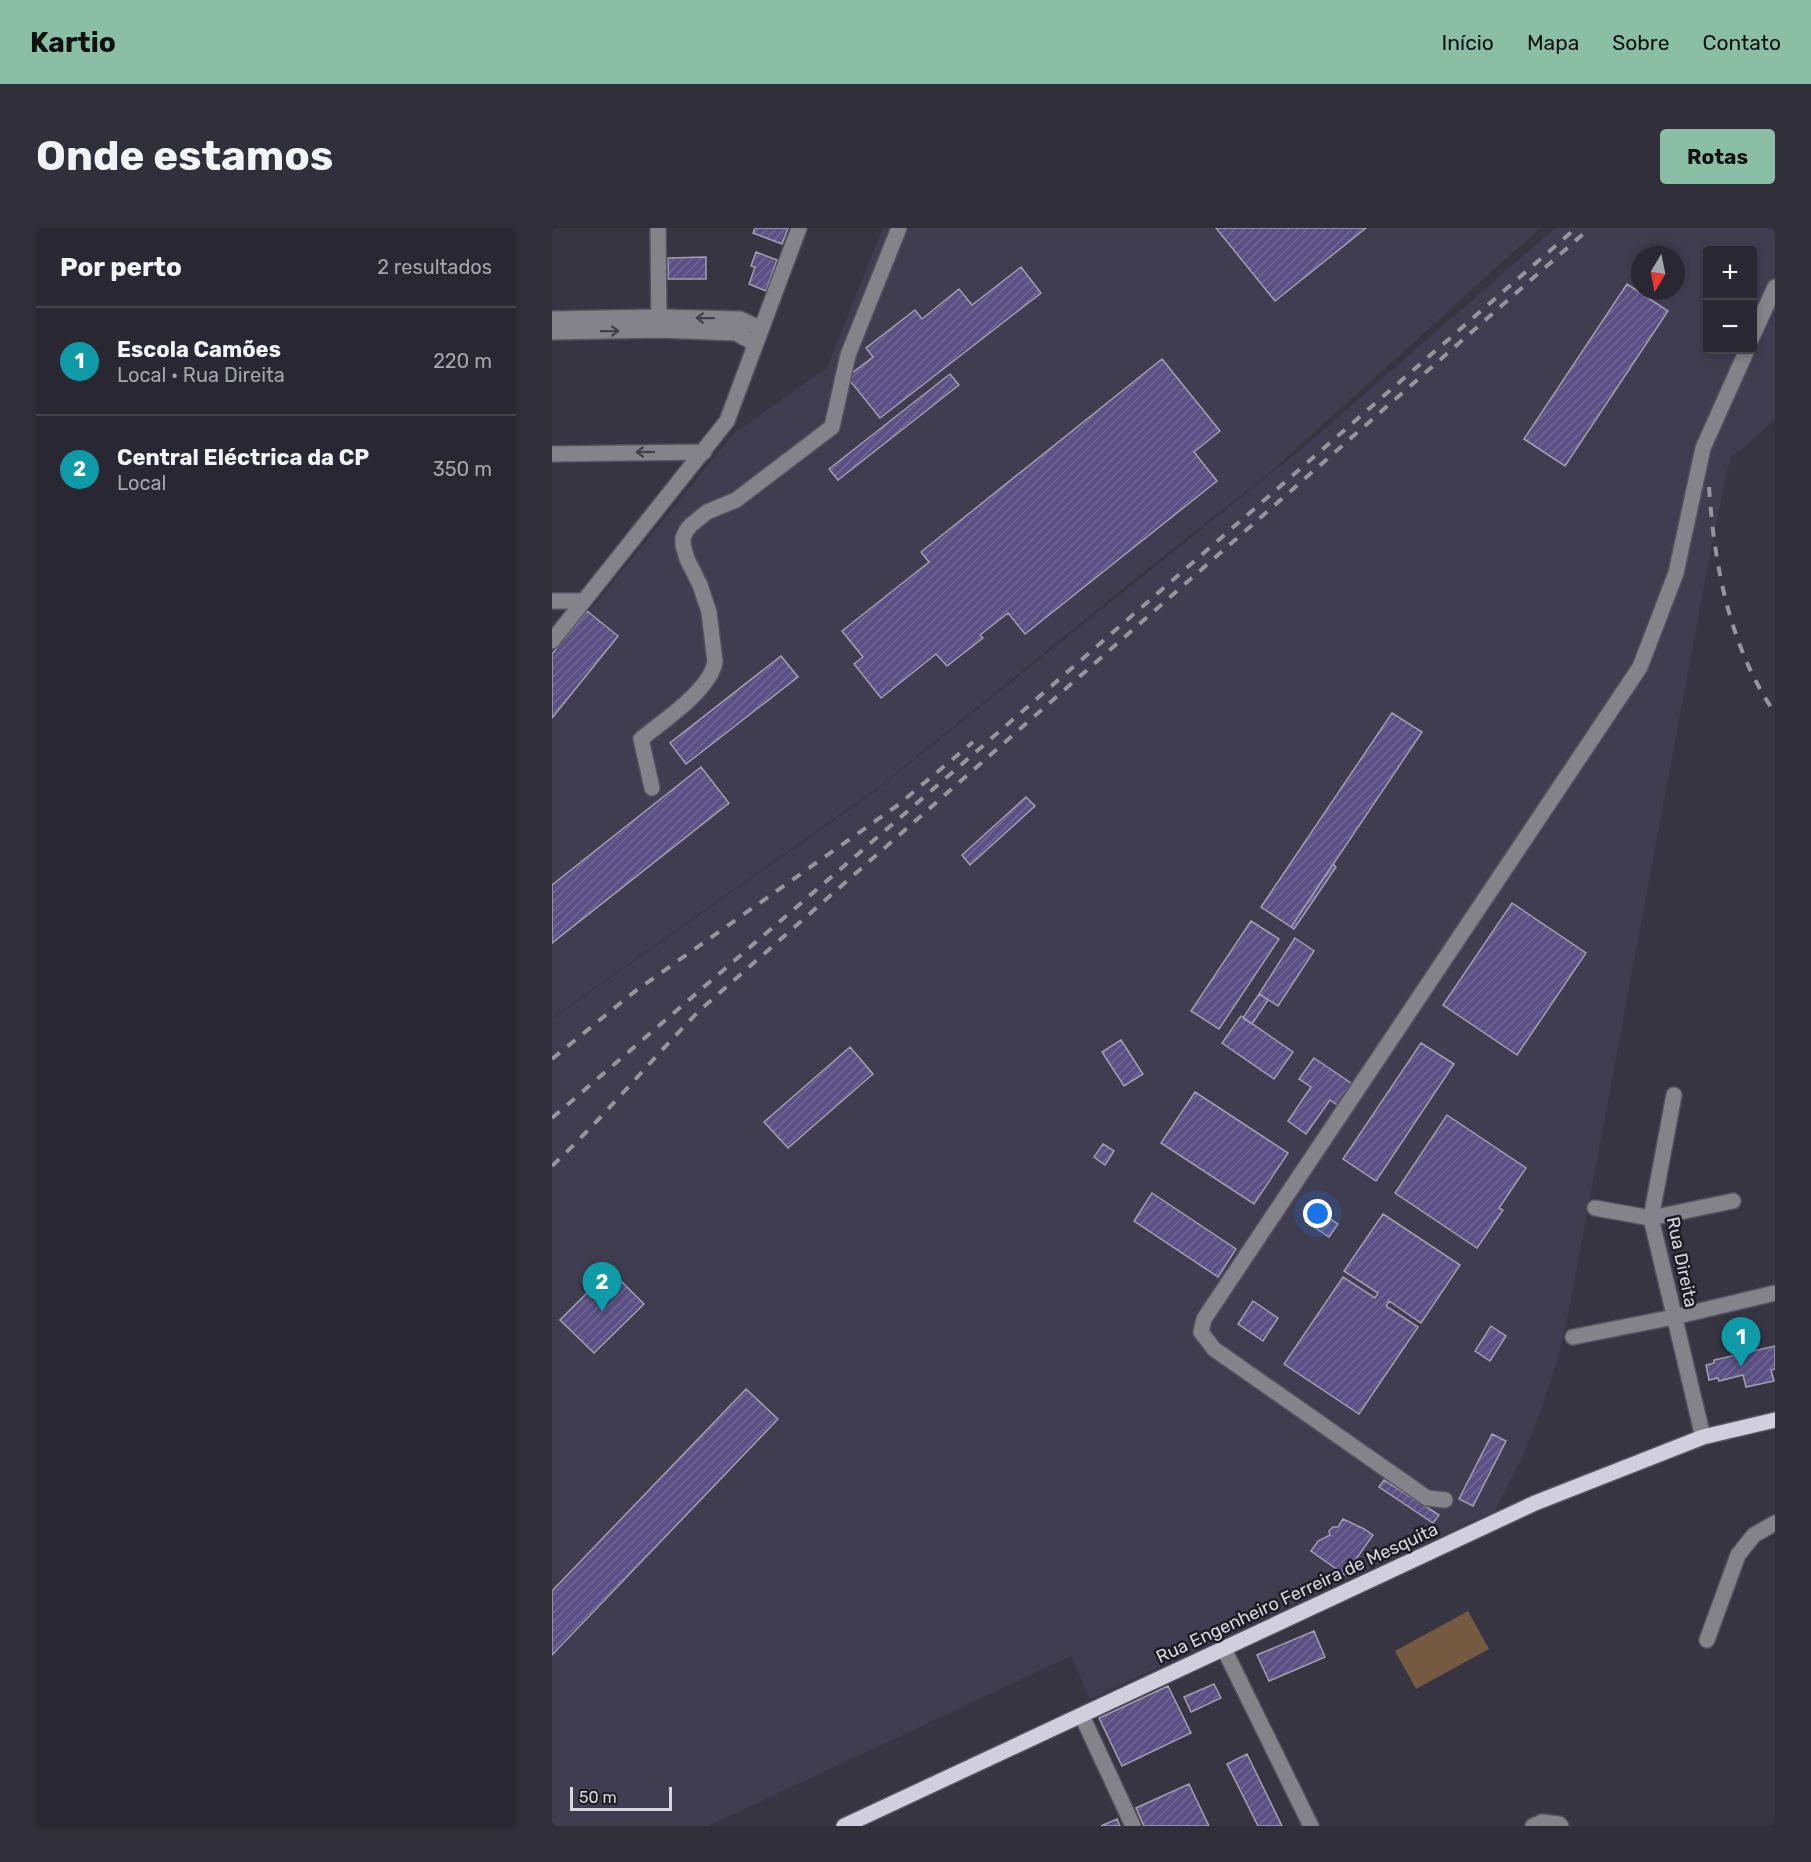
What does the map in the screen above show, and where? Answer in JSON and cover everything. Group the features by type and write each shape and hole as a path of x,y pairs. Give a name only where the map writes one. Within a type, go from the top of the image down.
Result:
{"main road":[{"name":"Rua Engenheiro Ferreira de Mesquita","path":"844,1826 1535,1503 1703,1437 1775,1420"}],"street":[{"path":"658,228 659,324"},
{"path":"552,641 727,421 800,228"},
{"path":"652,788 641,739 705,684 714,669 715,662 709,612 700,585 684,552 683,538 691,525 707,512 736,500 832,427 848,355 899,228"},
{"path":"1757,326 1775,287"},
{"path":"552,319 659,324 736,333 755,344"},
{"path":"552,332 740,319 761,329"},
{"path":"1445,1500 1427,1497 1214,1350 1201,1332 1204,1319 1640,667 1676,573 1704,448 1745,354"},
{"path":"552,454 704,452"},
{"path":"552,601 583,601"},
{"name":"Rua Direita","path":"1674,1095 1651,1218 1703,1437"},
{"path":"1594,1208 1651,1218 1733,1201"},
{"path":"1573,1337 1674,1317 1775,1293"},
{"path":"1707,1640 1738,1555 1754,1535 1775,1523"},
{"path":"1224,1649 1311,1826"},
{"path":"1082,1716 1133,1826"},
{"path":"1533,1826 1542,1822 1561,1826"}],"shaded area":[{"path":"883,228 1540,228 1268,474 880,786 552,1018 552,657 734,433 827,368"},
{"path":"1555,228 1775,228 1775,420 1731,458 1727,470 1569,1310 1558,1358 1540,1412 1522,1458 1495,1511 1090,1699 1071,1656 708,1826 552,1826 552,1019 874,792 1305,446"},
{"path":"1468,1611 1489,1649 1416,1689 1395,1651"}],"building":[{"path":"755,228 788,228 782,244 753,233"},
{"path":"1216,228 1366,228 1275,301"},
{"path":"756,252 777,260 766,291 749,284 755,267 751,266"},
{"path":"706,257 706,279 668,279 668,258"},
{"path":"1021,267 1041,293 880,418 847,377 873,357 866,348 915,310 922,319 959,289 972,305"},
{"path":"1627,284 1631,287 1631,300 1651,300 1668,311 1565,466 1524,439"},
{"path":"1162,359 1220,431 1194,452 1217,481 1025,634 1008,613 980,635 983,638 947,666 936,654 881,698 854,664 863,657 842,631 929,562 921,552"},
{"path":"950,374 959,385 838,480 829,469"},
{"path":"587,611 618,636 552,718 552,654"},
{"path":"781,656 798,677 686,764 670,743"},
{"path":"1392,713 1422,732 1291,927 1261,907"},
{"path":"701,767 729,803 552,943 552,885"},
{"path":"1026,797 1035,806 970,865 962,855"},
{"path":"1333,864 1336,867 1294,929 1291,927"},
{"path":"1512,903 1586,953 1517,1055 1443,1005"},
{"path":"1251,921 1279,939 1219,1029 1191,1011"},
{"path":"1295,938 1314,951 1278,1006 1259,994"},
{"path":"1259,994 1268,1000 1252,1024 1243,1018"},
{"path":"1241,1016 1293,1052 1274,1079 1222,1043"},
{"path":"1121,1040 1143,1074 1124,1086 1102,1052"},
{"path":"1421,1043 1454,1064 1376,1181 1343,1159"},
{"path":"850,1047 873,1074 788,1148 764,1122"},
{"path":"1314,1058 1354,1085 1340,1107 1330,1100 1306,1134 1288,1121 1311,1087 1299,1079"},
{"path":"1195,1092 1288,1153 1254,1204 1161,1143"},
{"path":"1447,1115 1526,1168 1499,1208 1503,1210 1477,1248 1395,1193"},
{"path":"1103,1144 1114,1151 1105,1165 1094,1157"},
{"path":"1152,1193 1236,1249 1218,1277 1134,1221"},
{"path":"1313,1208 1338,1224 1329,1237 1305,1221"},
{"path":"1383,1214 1460,1265 1421,1323 1389,1301 1386,1306 1418,1327 1359,1414 1284,1364 1343,1277 1375,1298 1378,1293 1344,1271"},
{"path":"610,1270 644,1304 594,1353 560,1320"},
{"path":"1253,1301 1278,1318 1263,1341 1238,1324"},
{"path":"1491,1326 1506,1336 1490,1361 1475,1351"},
{"path":"1775,1346 1775,1369 1771,1370 1774,1381 1746,1387 1743,1375 1719,1381 1718,1378 1709,1380 1706,1365 1714,1363 1714,1360"},
{"path":"746,1389 778,1419 552,1655 552,1591"},
{"path":"1492,1434 1506,1441 1473,1506 1459,1499"},
{"path":"1384,1480 1439,1515 1433,1523 1379,1487"},
{"path":"1343,1519 1373,1535 1345,1575 1311,1551 1318,1541 1330,1535 1329,1531 1333,1527 1338,1527"},
{"path":"1314,1631 1325,1657 1269,1681 1257,1655"},
{"path":"1214,1684 1221,1698 1191,1712 1184,1697"},
{"path":"1168,1686 1191,1733 1122,1766 1099,1718"},
{"path":"1247,1754 1282,1826 1258,1826 1227,1764"},
{"path":"1189,1784 1209,1826 1144,1826 1136,1808"},
{"path":"1117,1819 1120,1826 1101,1826"}],"railway":[{"path":"552,1118 946,778 1576,228"},
{"path":"552,1166 699,1011 1590,228"},
{"path":"1709,487 1715,546 1727,605 1746,661 1775,713"},
{"path":"552,1059 634,992 898,805 973,742"}],"place":[{"name":"Central Eléctrica da CP","path":"602,1312"},
{"name":"Escola Camões","path":"1741,1367"}]}
